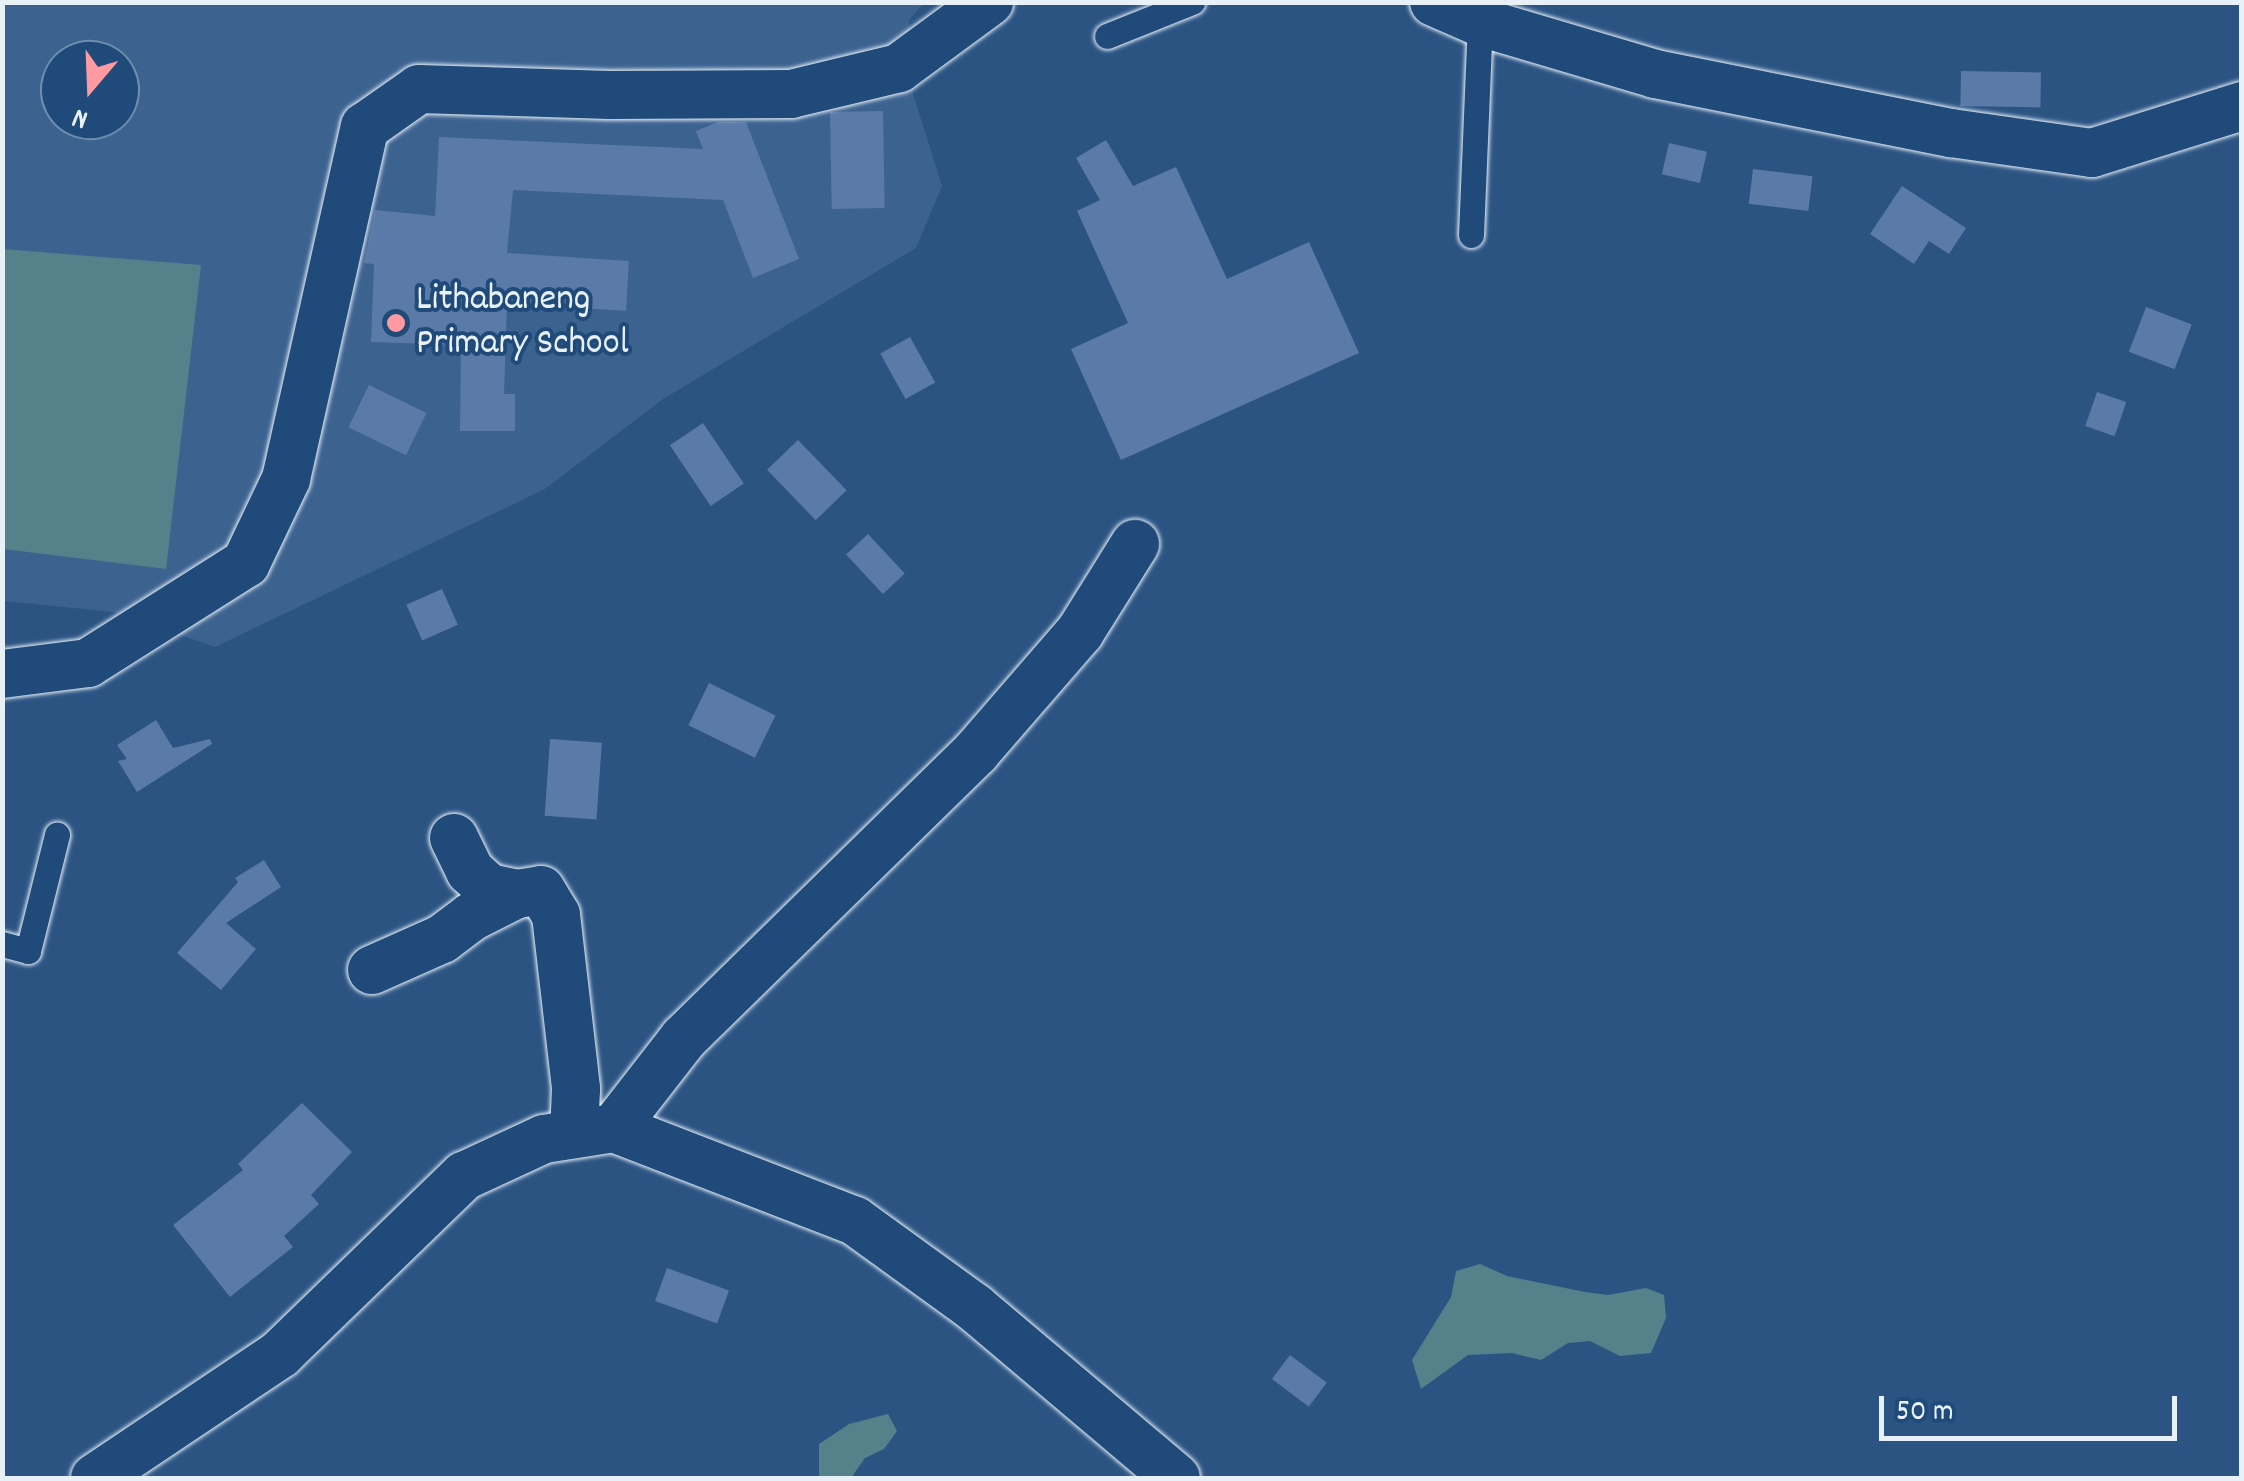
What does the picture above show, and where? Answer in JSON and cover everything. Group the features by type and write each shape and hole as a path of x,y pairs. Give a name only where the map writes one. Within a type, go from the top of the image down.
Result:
{"street":[{"path":"2,674 88,663 246,563 286,479 365,126 419,88 610,95 791,94 898,68 990,2"},
{"path":"1434,2 1480,22 1655,74 1951,133 2092,153 2242,106"},
{"path":"594,1131 976,752 1080,632 1134,544"},
{"path":"454,838 470,871 490,888 517,894"},
{"path":"372,970 442,939 471,917 517,894 541,890 556,916 576,1089 594,1131"},
{"path":"95,1478 280,1354 464,1176 544,1138 594,1131 855,1220 974,1308 1176,1478"}],"lane":[{"path":"1107,36 1192,2"},
{"path":"1472,235 1480,22"},
{"path":"2,944 28,951 57,835"}],"shaded area":[{"name":"Lithabaneng Primary School","path":"2,3 924,3 909,20 913,94 942,186 916,248 663,399 545,489 215,647 114,612 3,601"}],"green space":[{"path":"3,249 201,265 166,569 3,549"},
{"path":"1480,1264 1507,1276 1585,1292 1608,1295 1646,1288 1664,1295 1666,1318 1651,1353 1620,1356 1590,1341 1568,1343 1541,1360 1512,1353 1468,1355 1421,1389 1412,1360 1451,1297 1456,1271"},
{"path":"888,1414 897,1431 884,1449 865,1458 851,1478 819,1478 819,1444 849,1424"}],"building":[{"path":"1961,71 2041,72 2040,107 1960,106"},
{"path":"883,111 885,208 832,209 830,112"},
{"path":"718,122 746,122 799,259 753,278 723,200 513,190 507,253 629,261 626,311 507,303 504,394 515,394 515,431 460,431 461,345 371,342 374,264 364,263 375,210 435,216 439,137 703,149 696,131"},
{"path":"1106,140 1133,186 1176,167 1227,279 1309,242 1359,353 1121,460 1071,349 1128,323 1077,211 1100,200 1076,158"},
{"path":"1669,143 1707,152 1700,183 1662,174"},
{"path":"1753,169 1813,176 1808,211 1749,204"},
{"path":"1902,186 1966,228 1949,254 1929,241 1914,264 1870,234"},
{"path":"2146,307 2192,325 2175,369 2129,352"},
{"path":"910,337 935,382 905,399 880,353"},
{"path":"369,385 427,413 406,455 348,427"},
{"path":"2097,392 2126,402 2115,436 2085,426"},
{"path":"703,423 744,484 711,506 670,445"},
{"path":"798,440 847,490 816,520 767,470"},
{"path":"868,534 905,573 883,594 846,554"},
{"path":"442,589 458,625 422,640 406,605"},
{"path":"709,683 776,715 755,758 688,725"},
{"path":"156,720 173,748 210,739 212,744 137,792 118,761 127,759 117,745"},
{"path":"550,739 602,743 597,819 545,816"},
{"path":"264,860 281,887 226,923 256,949 221,990 177,953 238,882 235,878"},
{"path":"302,1103 352,1152 311,1195 319,1204 284,1236 293,1247 230,1297 173,1225 243,1170 238,1164"},
{"path":"667,1268 729,1291 717,1323 655,1301"},
{"path":"1290,1355 1327,1383 1309,1407 1272,1379"}],"place":[{"name":"Lithabaneng Primary School","path":"396,323"}]}
